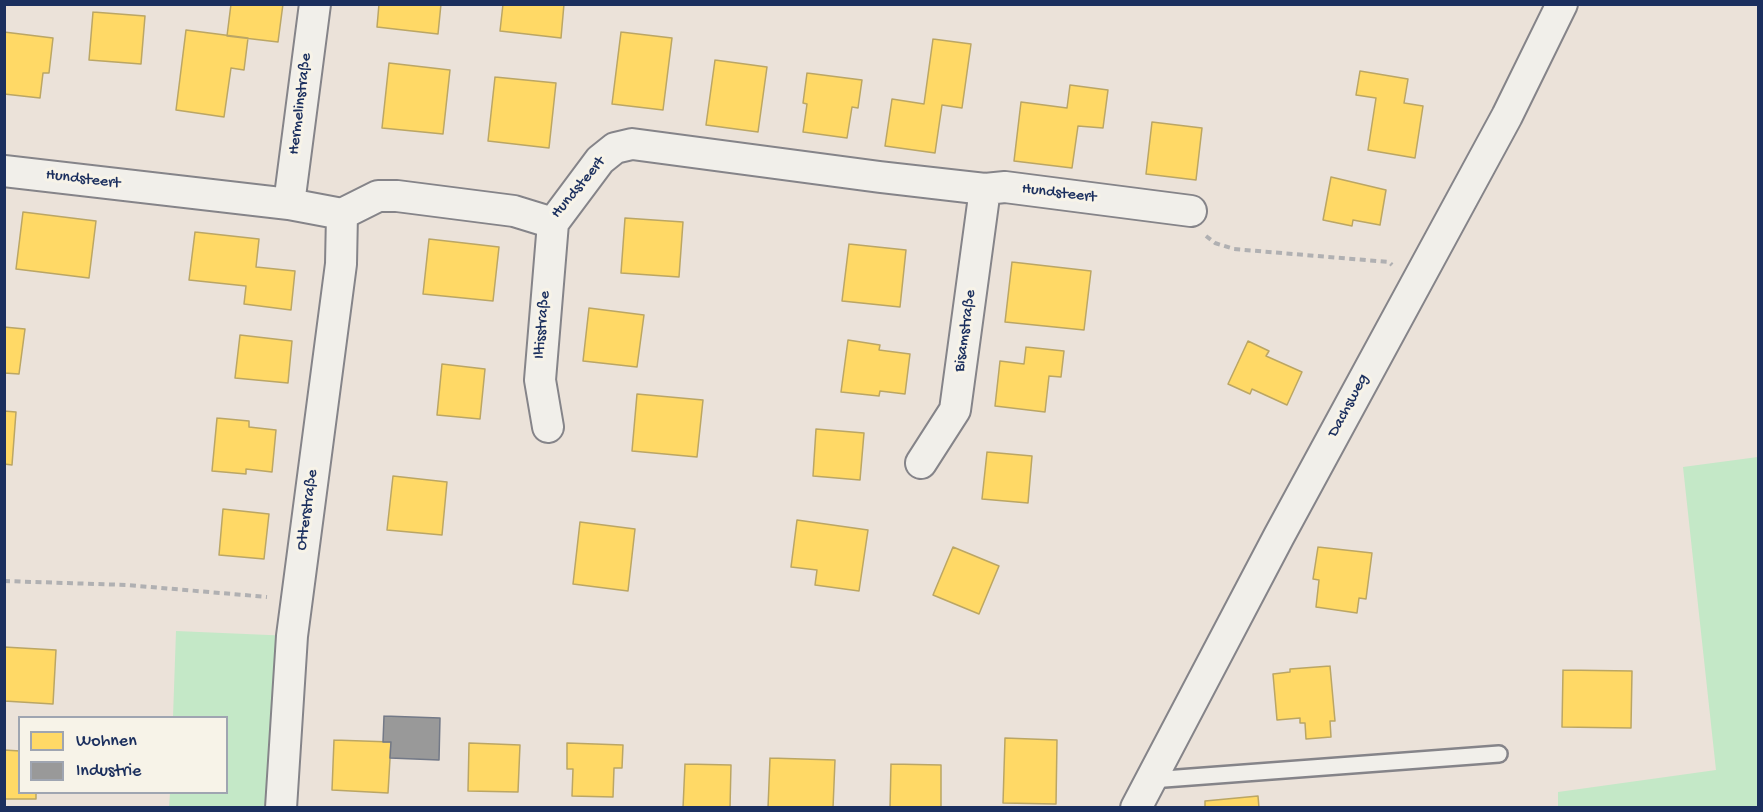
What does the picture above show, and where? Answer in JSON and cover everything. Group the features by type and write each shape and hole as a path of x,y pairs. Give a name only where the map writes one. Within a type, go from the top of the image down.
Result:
{"street":[{"name":"Hermelinstraße","path":"289,204 315,4"},
{"name":"Dachsweg","path":"1136,807 1413,286 1507,116 1562,4"},
{"name":"Hundsteert","path":"4,171 289,204 342,214 378,196 397,196 514,211 553,223 600,160 615,148 632,144 985,189 1005,187 1191,211"},
{"name":"Bisamstraße","path":"921,463 955,410 985,189"},
{"name":"Otterstraße","path":"281,807 290,657 341,264 342,214"},
{"name":"Iltisstraße","path":"548,427 540,380 553,223"}],"lane":[{"path":"1151,780 1499,754"}],"path":[{"path":"1191,211 1192,223 1215,243 1234,249 1389,262 1413,286"},
{"path":"4,581 127,585 297,598"}],"green space":[{"path":"1758,457 1758,807 1558,807 1558,792 1716,770 1683,467"},
{"path":"176,631 292,636 281,807 169,808 170,794 228,794 228,716 173,716"}],"building: Wohnen":[{"path":"231,4 283,4 278,42 227,36"},
{"path":"379,4 441,4 438,34 377,27"},
{"path":"503,4 564,4 561,38 500,31"},
{"path":"93,12 145,16 141,64 89,60"},
{"path":"186,30 248,38 244,70 231,68 224,117 176,110"},
{"path":"4,32 53,38 49,73 43,73 40,98 4,94"},
{"path":"621,32 672,38 663,110 612,104"},
{"path":"933,39 971,44 962,108 942,105 935,153 885,146 892,99 924,104"},
{"path":"715,60 767,67 758,132 706,125"},
{"path":"389,63 450,70 443,134 382,128"},
{"path":"1360,71 1408,79 1404,103 1423,106 1415,158 1368,150 1376,98 1356,95"},
{"path":"807,73 862,80 858,108 852,107 847,138 803,132 807,104 803,103"},
{"path":"495,77 556,83 549,148 488,141"},
{"path":"1070,85 1108,90 1103,128 1078,126 1072,168 1014,161 1021,102 1067,108"},
{"path":"1152,122 1202,128 1196,180 1146,174"},
{"path":"1331,177 1386,190 1380,225 1353,220 1352,226 1323,220"},
{"path":"23,212 96,221 89,278 16,269"},
{"path":"625,218 683,222 679,277 621,273"},
{"path":"195,232 259,239 256,267 295,271 291,310 244,304 246,286 189,280"},
{"path":"429,239 499,247 493,301 423,294"},
{"path":"849,244 906,250 900,307 842,301"},
{"path":"1012,262 1091,271 1084,330 1005,322"},
{"path":"589,308 644,315 637,367 583,361"},
{"path":"4,327 25,329 19,374 4,373"},
{"path":"240,335 292,341 288,383 235,378"},
{"path":"848,340 880,345 879,350 910,354 905,394 880,391 879,396 841,392"},
{"path":"1248,341 1269,351 1266,356 1302,372 1287,405 1252,389 1250,394 1228,384"},
{"path":"1026,347 1064,351 1061,377 1049,376 1045,412 995,406 1000,361 1024,364"},
{"path":"442,364 485,369 480,419 437,415"},
{"path":"637,394 703,400 697,457 632,451"},
{"path":"4,411 16,412 12,465 4,464"},
{"path":"217,418 249,421 249,427 276,430 272,472 246,469 246,474 212,471"},
{"path":"816,429 864,433 860,480 813,476"},
{"path":"987,452 1032,456 1028,503 982,499"},
{"path":"393,476 447,482 442,535 387,530"},
{"path":"223,509 269,514 264,559 219,555"},
{"path":"797,520 868,530 859,591 815,585 817,570 791,567"},
{"path":"580,522 635,529 628,591 573,584"},
{"path":"953,547 999,566 979,614 933,595"},
{"path":"1318,547 1372,553 1366,599 1359,598 1357,613 1316,607 1319,580 1313,579"},
{"path":"4,647 56,650 53,704 4,701"},
{"path":"1330,666 1335,721 1330,721 1331,737 1306,739 1305,723 1300,723 1300,718 1277,720 1273,674 1290,672 1290,669"},
{"path":"1563,670 1632,671 1631,728 1562,727"},
{"path":"1005,738 1057,740 1056,804 1003,803"},
{"path":"334,740 391,742 388,793 332,790"},
{"path":"469,743 520,745 518,792 468,791"},
{"path":"567,743 623,745 622,768 614,768 613,797 572,796 573,769 567,769"},
{"path":"4,750 18,751 18,794 36,794 36,799 4,799"},
{"path":"770,758 835,760 833,808 768,808"},
{"path":"685,764 731,765 730,808 683,808"},
{"path":"891,764 941,765 941,808 890,808"},
{"path":"1258,796 1259,808 1205,808 1205,801"}],"building: Industrie":[{"path":"384,716 440,718 439,760 390,758 391,742 383,742"}]}
